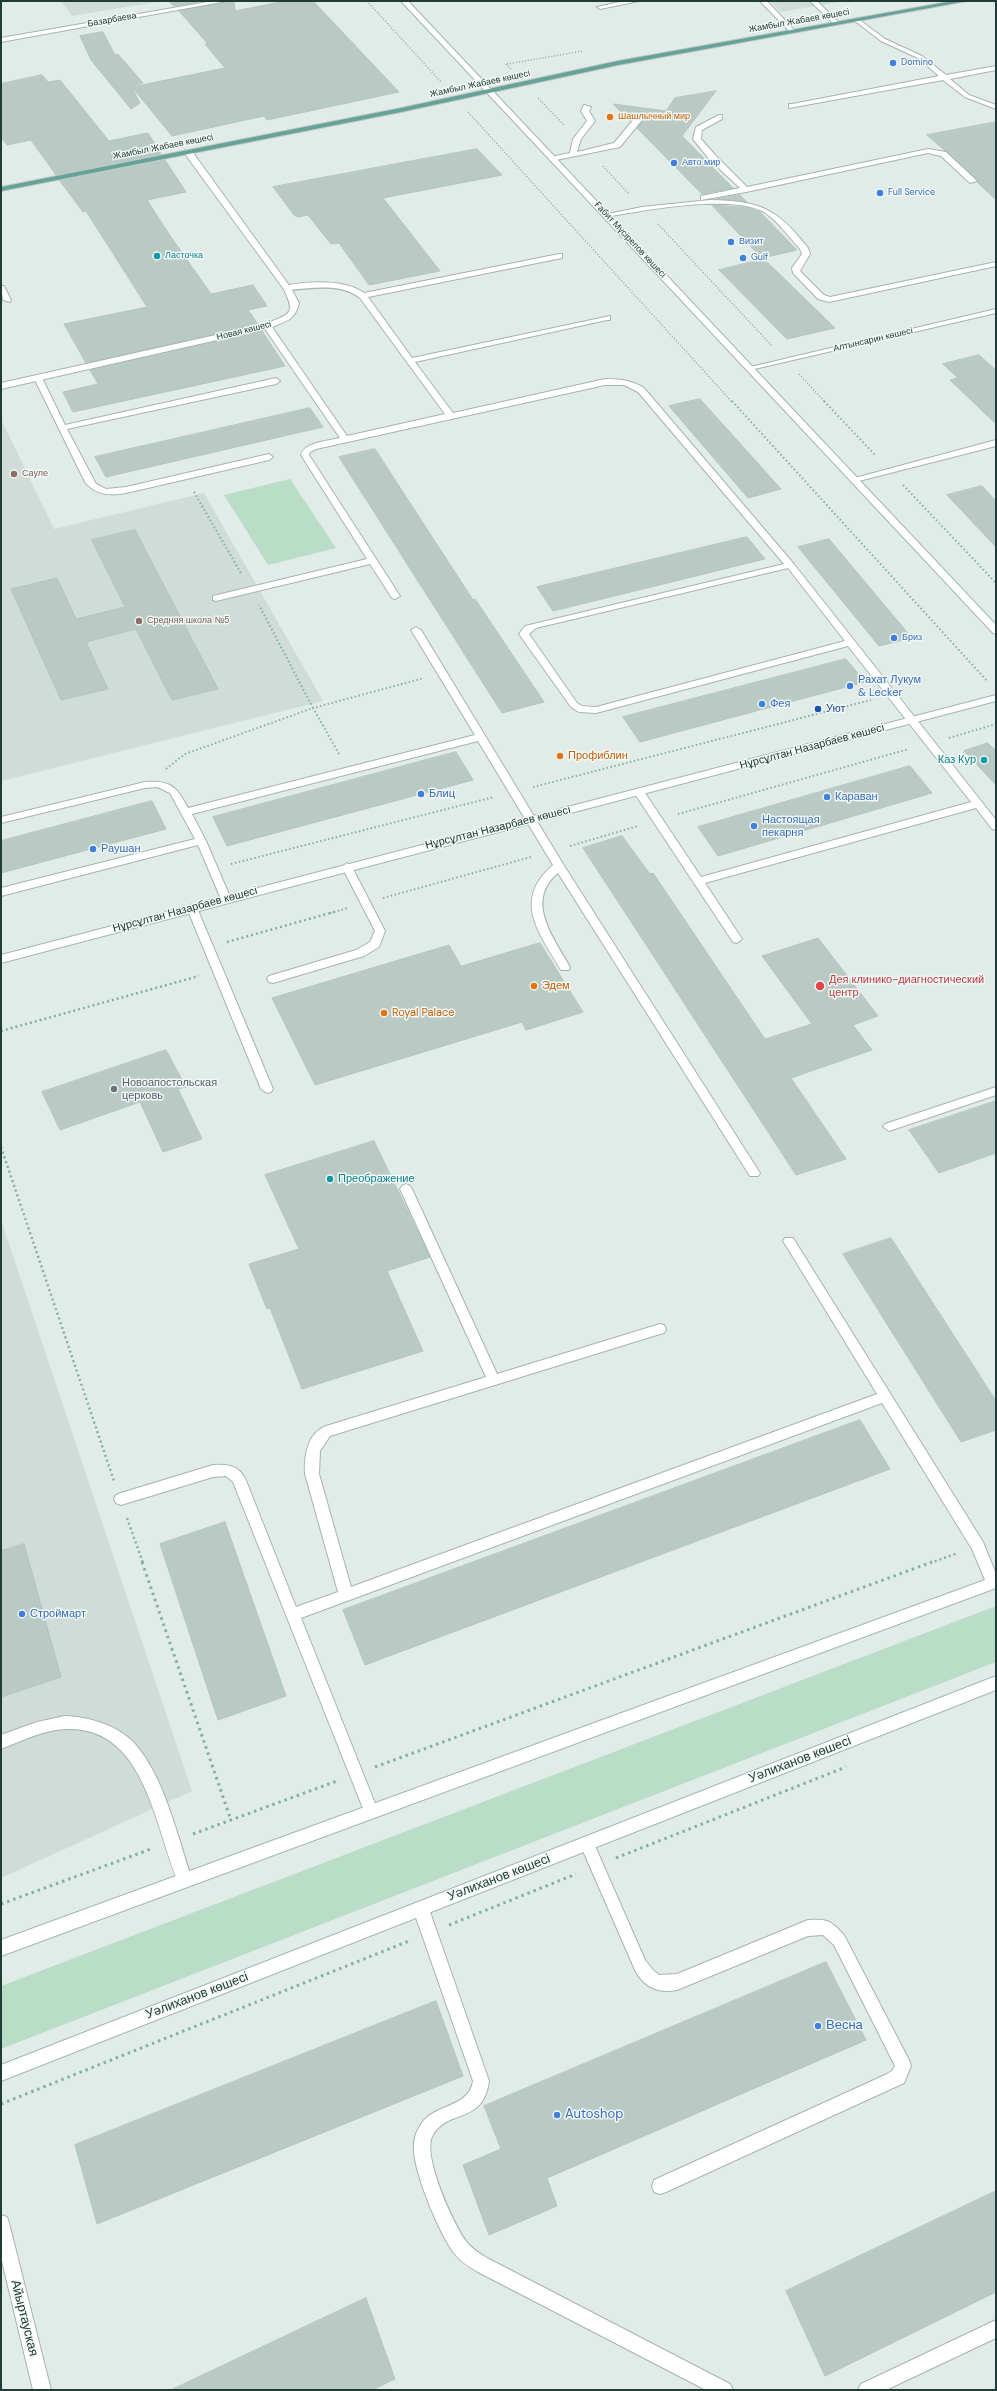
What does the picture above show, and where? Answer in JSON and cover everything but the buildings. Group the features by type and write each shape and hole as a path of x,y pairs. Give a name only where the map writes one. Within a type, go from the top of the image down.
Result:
{"main road":[{"name":"Базарбаева","path":"1,40 224,1"},
{"name":"Ғабит Мүсірепов көшесі","path":"404,1 607,215 996,631"},
{"path":"600,6 636,1"},
{"path":"763,1 792,31"},
{"path":"813,1 836,23"},
{"name":"Жамбыл Жабаев көшесі","path":"1,189 524,83 792,31 964,1"},
{"path":"857,20 883,40 920,57 967,96 996,107"},
{"path":"792,106 996,68"},
{"path":"573,155 577,139 591,121 585,111 587,107"},
{"path":"554,159 616,145 642,115"},
{"path":"719,117 699,129 697,139 713,158 746,190"},
{"path":"607,215 642,207 676,203 746,190 928,151 943,154 973,181"},
{"name":"Новая көшесі","path":"1,386 267,326 287,318 293,313 295,304 288,288 188,152"},
{"path":"676,203 740,204 757,206 768,211 804,248 806,254 796,268 796,271 826,299 832,300 996,264"},
{"path":"362,296 559,256"},
{"path":"288,288 344,285 355,289 362,296 451,416"},
{"path":"1,288 7,300"},
{"name":"Алтынсарин көшесі","path":"750,368 996,311"},
{"path":"410,361 607,318"},
{"path":"267,326 345,440"},
{"path":"38,378 90,482 98,490 108,493 120,492 269,457"},
{"path":"62,428 276,381"},
{"path":"395,596 305,455 306,451 313,447 604,382 620,381 634,384 641,390 790,565 893,694 996,827"},
{"path":"854,479 996,444"},
{"path":"216,598 372,561"},
{"path":"790,565 533,626 528,628 524,634 574,705 586,710 596,710 851,642"},
{"path":"416,630 533,820 559,866 754,1173"},
{"name":"Нұрсұлтан Назарбаев көшесі","path":"1,959 996,698"},
{"path":"187,812 348,769 481,737"},
{"path":"1,820 145,785 158,784 169,787 177,795 187,812 226,899"},
{"path":"639,792 737,939"},
{"path":"698,881 978,804"},
{"path":"1,892 201,841"},
{"path":"559,866 544,879 537,896 536,907 544,931 565,967"},
{"path":"273,979 360,953 376,944 380,931 347,867"},
{"path":"192,908 267,1089"},
{"path":"890,1127 996,1091"},
{"path":"406,1189 493,1379"},
{"path":"1,1948 371,1810 994,1582 978,1546 789,1241"},
{"path":"346,1595 312,1474 311,1456 319,1438 334,1428 660,1329"},
{"path":"294,1614 885,1396"},
{"path":"121,1499 206,1472 221,1470 233,1473 242,1484 294,1614 355,1774 371,1810"},
{"name":"Уәлиханов көшесі","path":"1,2073 996,1683"},
{"path":"1,1742 51,1725 74,1723 113,1736 128,1748 140,1765 152,1788 184,1879"},
{"path":"587,1844 640,1965 646,1976 655,1983 666,1985 677,1982 808,1928 826,1927 839,1940 903,2066 898,2077 891,2081 660,2186"},
{"path":"421,1908 481,2081 481,2090 476,2100 432,2123 426,2131 422,2143 423,2157 452,2236 461,2248 484,2266 724,2390"},
{"name":"Айыртауская","path":"1,2223 42,2390"},
{"path":"867,2390 996,2329"}],"path":[{"path":"367,1 991,685"},
{"path":"506,64 577,139"},
{"path":"590,152 996,583"},
{"path":"185,476 250,590 313,708 348,769"},
{"path":"145,785 185,754 313,708 442,673"},
{"path":"213,869 893,694"},
{"path":"1,1031 208,974 220,944 996,724"},
{"path":"1,1904 978,1546"},
{"path":"1,2104 848,1766"}],"shaded area":[{"path":"61,1 163,1 72,16"},
{"path":"770,1 845,1 781,12"},
{"name":"Средняя школа №5","path":"1,419 54,529 204,493 323,701 1,781"},
{"path":"1,1220 192,1791 1,1878"}],"green space":[{"path":"290,479 336,548 268,565 224,495"},
{"path":"996,1606 996,1662 1,2049 1,1986"}],"place":[{"name":"Domino","path":"893,63"},
{"name":"Шашлычный мир","path":"610,117"},
{"name":"Авто мир","path":"674,163"},
{"name":"Full Service","path":"880,193"},
{"name":"Визит","path":"731,242"},
{"name":"Ласточка","path":"157,256"},
{"name":"Gulf","path":"743,258"},
{"name":"Сауле","path":"14,474"},
{"name":"Средняя школа №5","path":"139,621"},
{"name":"Бриз","path":"894,638"},
{"name":"Рахат Лукум & Lecker","path":"850,686"},
{"name":"Фея","path":"762,704"},
{"name":"Уют","path":"818,709"},
{"name":"Профиблин","path":"560,756"},
{"name":"Каз Кур","path":"984,760"},
{"name":"Блиц","path":"421,794"},
{"name":"Караван","path":"827,797"},
{"name":"Настоящая пекарня","path":"754,826"},
{"name":"Раушан","path":"93,849"},
{"name":"Эдем","path":"534,986"},
{"name":"Дея клинико-диагностический центр","path":"820,986"},
{"name":"Royal Palace","path":"384,1013"},
{"name":"Новоапостольская церковь","path":"114,1089"},
{"name":"Преображение","path":"330,1179"},
{"name":"Строймарт","path":"22,1614"},
{"name":"Весна","path":"818,2026"},
{"name":"Autoshop","path":"557,2115"}]}
